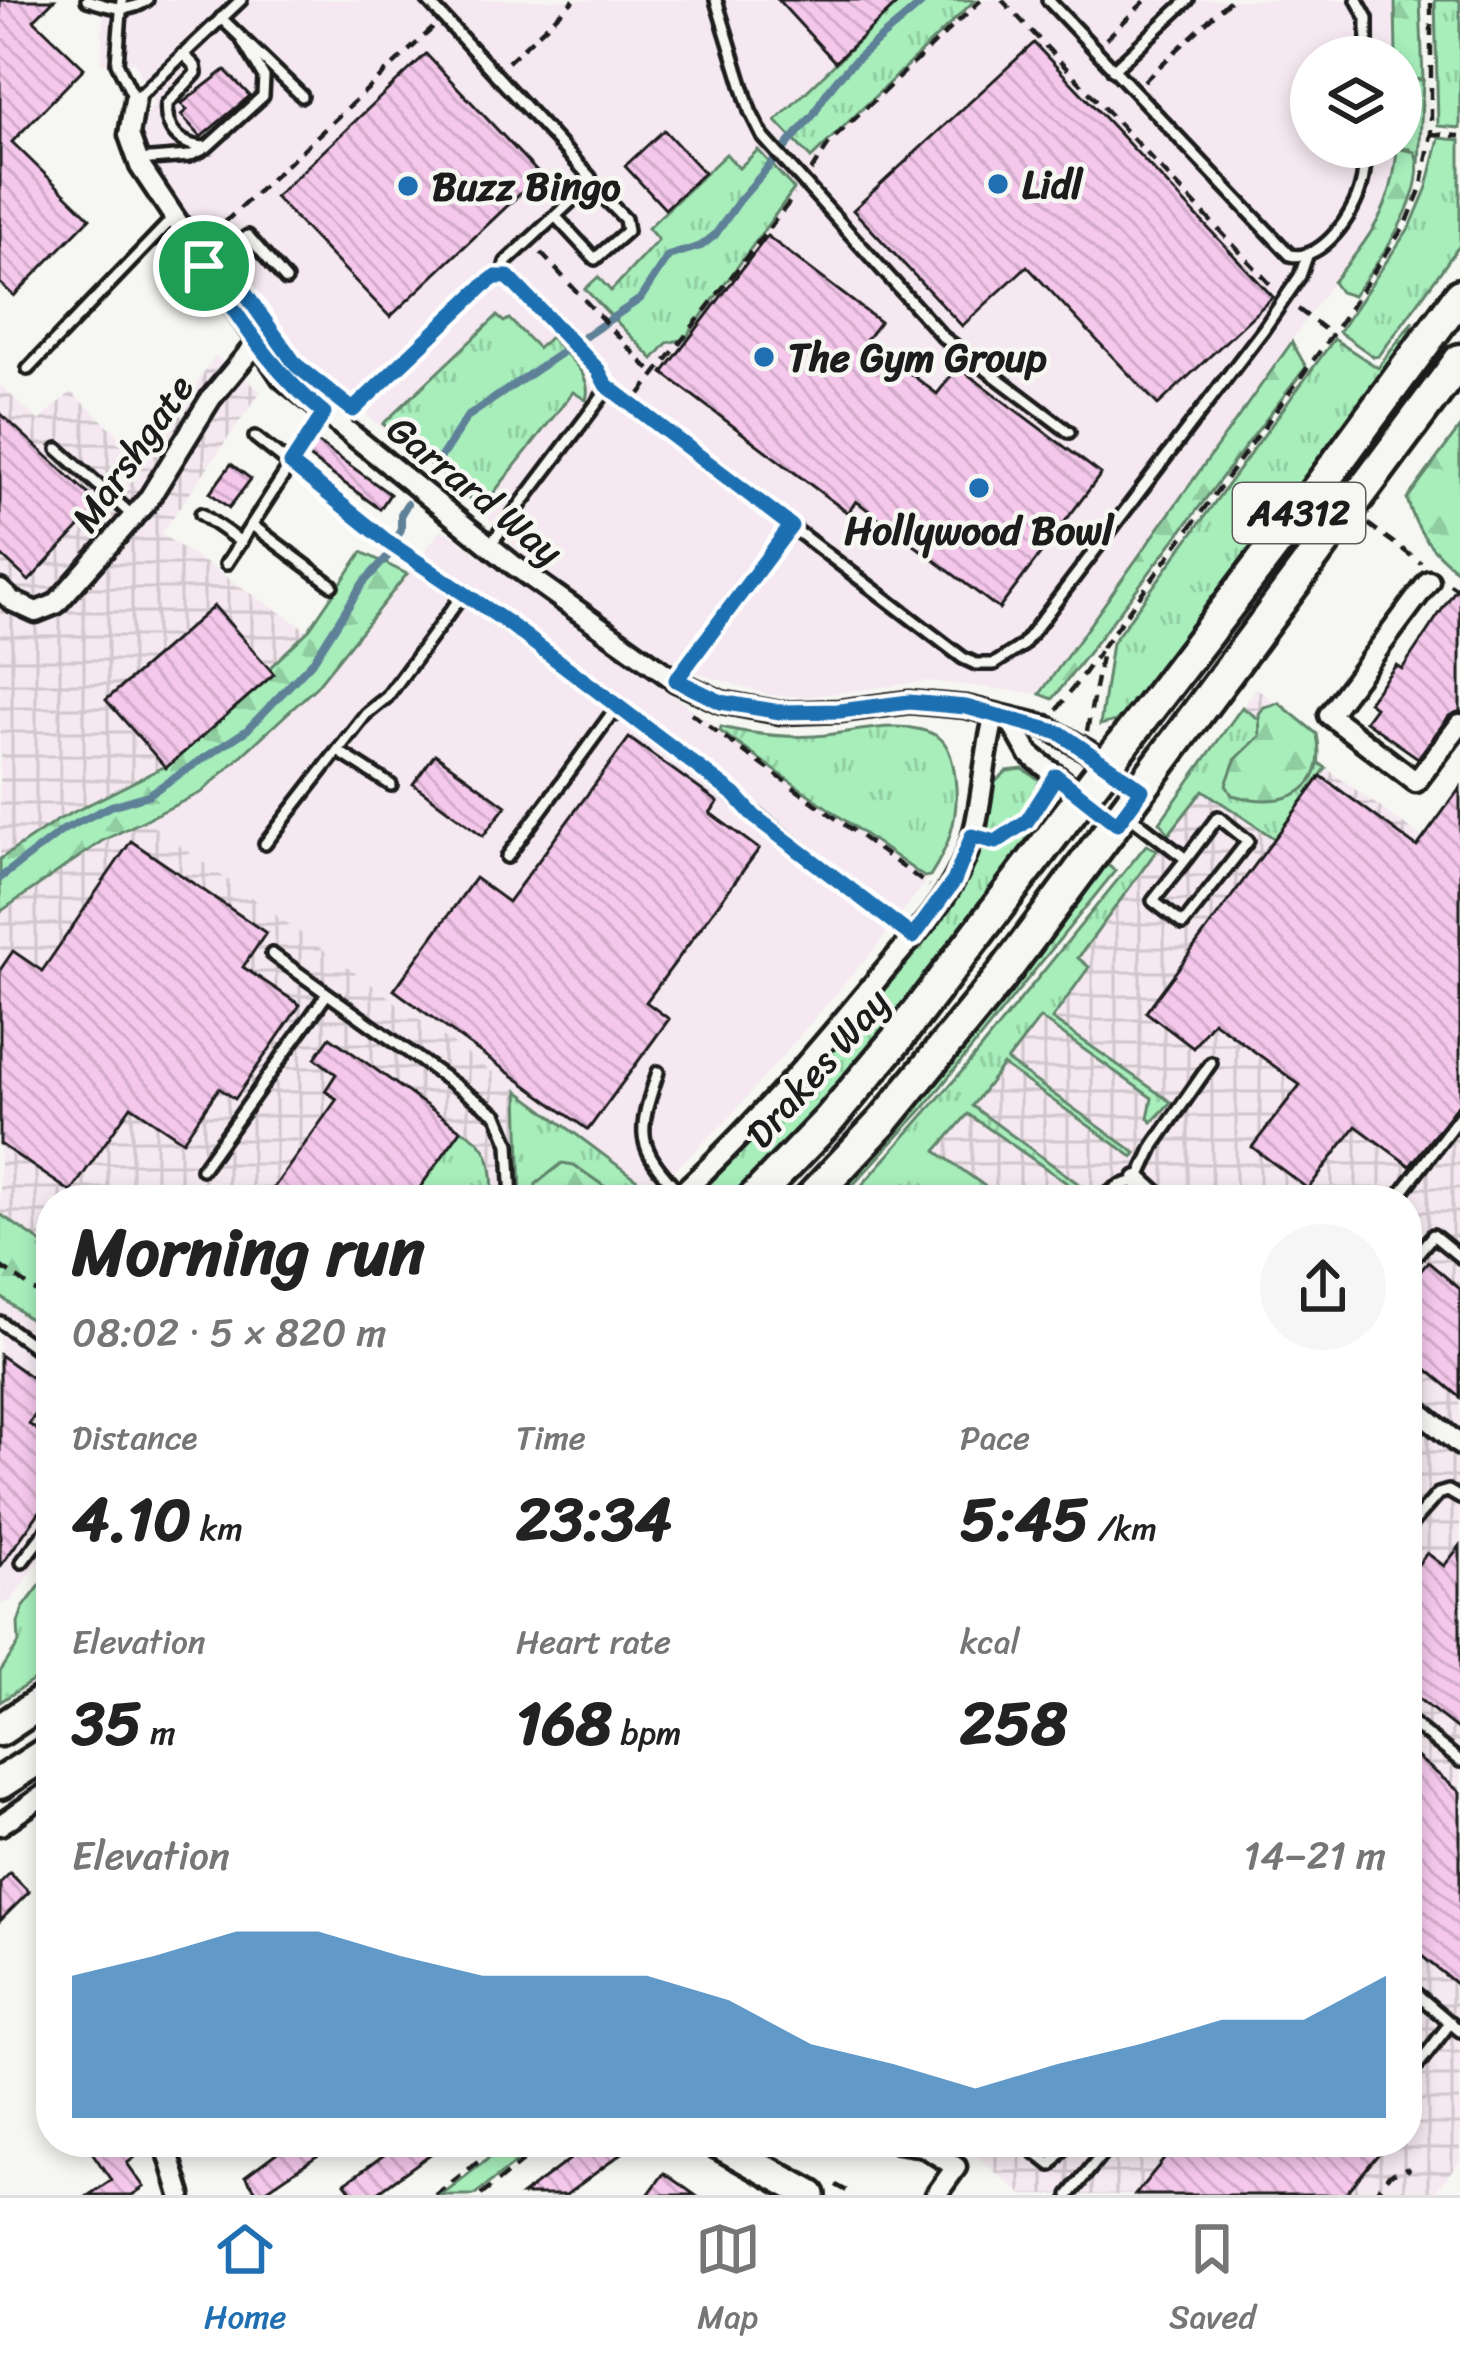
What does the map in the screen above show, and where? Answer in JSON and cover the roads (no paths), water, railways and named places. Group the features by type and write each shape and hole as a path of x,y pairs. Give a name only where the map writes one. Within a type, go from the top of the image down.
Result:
{"main road":[{"name":"Drakes Way","path":"766,1185 875,1065 1460,295"},
{"name":"Drakes Way","path":"822,1185 935,1060 1128,809 1460,360"},
{"path":"1108,763 1128,809"},
{"path":"1082,796 1128,809"},
{"path":"0,1730 36,1706"},
{"path":"0,1783 36,1760"}],"street":[{"name":"Garrard Way","path":"135,100 129,135 138,160 173,218 211,260 256,344 282,378 590,622 676,680 721,702 780,712 921,702 1046,726 1108,763"},
{"name":"Marshgate","path":"0,590 36,612 56,604 134,517 211,398 256,344"},
{"path":"1437,579 1329,715 1416,782 1460,724"},
{"path":"1002,718 1029,754 1082,796"},
{"name":"Drakes Way","path":"690,1185 752,1125 943,897 962,866 972,836 982,763 1002,718"},
{"path":"1422,1414 1460,1445"},
{"path":"0,1825 36,1800"},
{"path":"170,2157 182,2195"},
{"path":"740,2157 797,2192"},
{"path":"936,2195 956,2167 940,2157"}],"lane":[{"path":"87,0 134,8 147,0"},
{"path":"121,4 117,62 135,100 241,0"},
{"path":"427,0 584,167 590,182 625,220 627,231 595,259 556,217"},
{"path":"716,0 750,111 763,137 943,338 1069,432"},
{"path":"1048,0 1282,249 1294,256 1307,256 1328,240 1359,195 1362,168"},
{"path":"1113,70 1188,0"},
{"path":"1357,0 1366,13 1367,36"},
{"path":"221,18 302,97"},
{"path":"138,160 188,156 207,147 263,96 264,77 242,40"},
{"path":"183,53 196,74 167,104 166,118 186,143 207,147"},
{"path":"226,564 291,464 332,419 483,286 502,276 506,262 590,182"},
{"path":"28,369 173,218"},
{"path":"211,260 248,236 286,280"},
{"path":"502,276 514,281 606,385 963,658 984,665 1022,646 1284,299 1307,256"},
{"path":"490,545 592,412 606,385"},
{"path":"255,437 388,542 625,712 913,937"},
{"path":"58,448 134,517"},
{"path":"201,514 241,542"},
{"path":"252,525 332,585"},
{"path":"676,680 791,526"},
{"path":"265,844 366,715 387,697 464,593"},
{"path":"507,857 610,716 625,712"},
{"path":"338,751 391,785"},
{"path":"1128,809 1186,859"},
{"path":"1218,817 1248,841 1184,924 1153,901 1186,859 1218,817"},
{"path":"272,954 497,1115 509,1144 511,1185"},
{"path":"202,1169 327,994"},
{"path":"1146,1185 1154,1145 1211,1063"},
{"path":"658,1072 644,1117 645,1148 669,1185"},
{"path":"1407,1185 1460,1116"},
{"path":"1422,1248 1433,1234 1460,1257"},
{"path":"0,1322 36,1348"},
{"path":"1422,1512 1438,1494 1448,1491 1460,1498"},
{"path":"22,1562 36,1544"},
{"path":"1422,1731 1460,1761"},
{"path":"1422,1998 1455,2026 1422,2063"},
{"path":"1069,2195 1100,2157"}],"waterway":[{"path":"439,460 467,417 640,299 668,256 701,246 715,235 836,81 925,0"},
{"path":"0,878 63,830 111,806 148,795 247,730 314,660 363,583 389,555 407,504"}],"place":[{"name":"Lidl","path":"998,184"},
{"name":"Buzz Bingo","path":"408,186"},
{"name":"The Gym Group","path":"764,357"},
{"name":"Hollywood Bowl","path":"979,488"}]}
